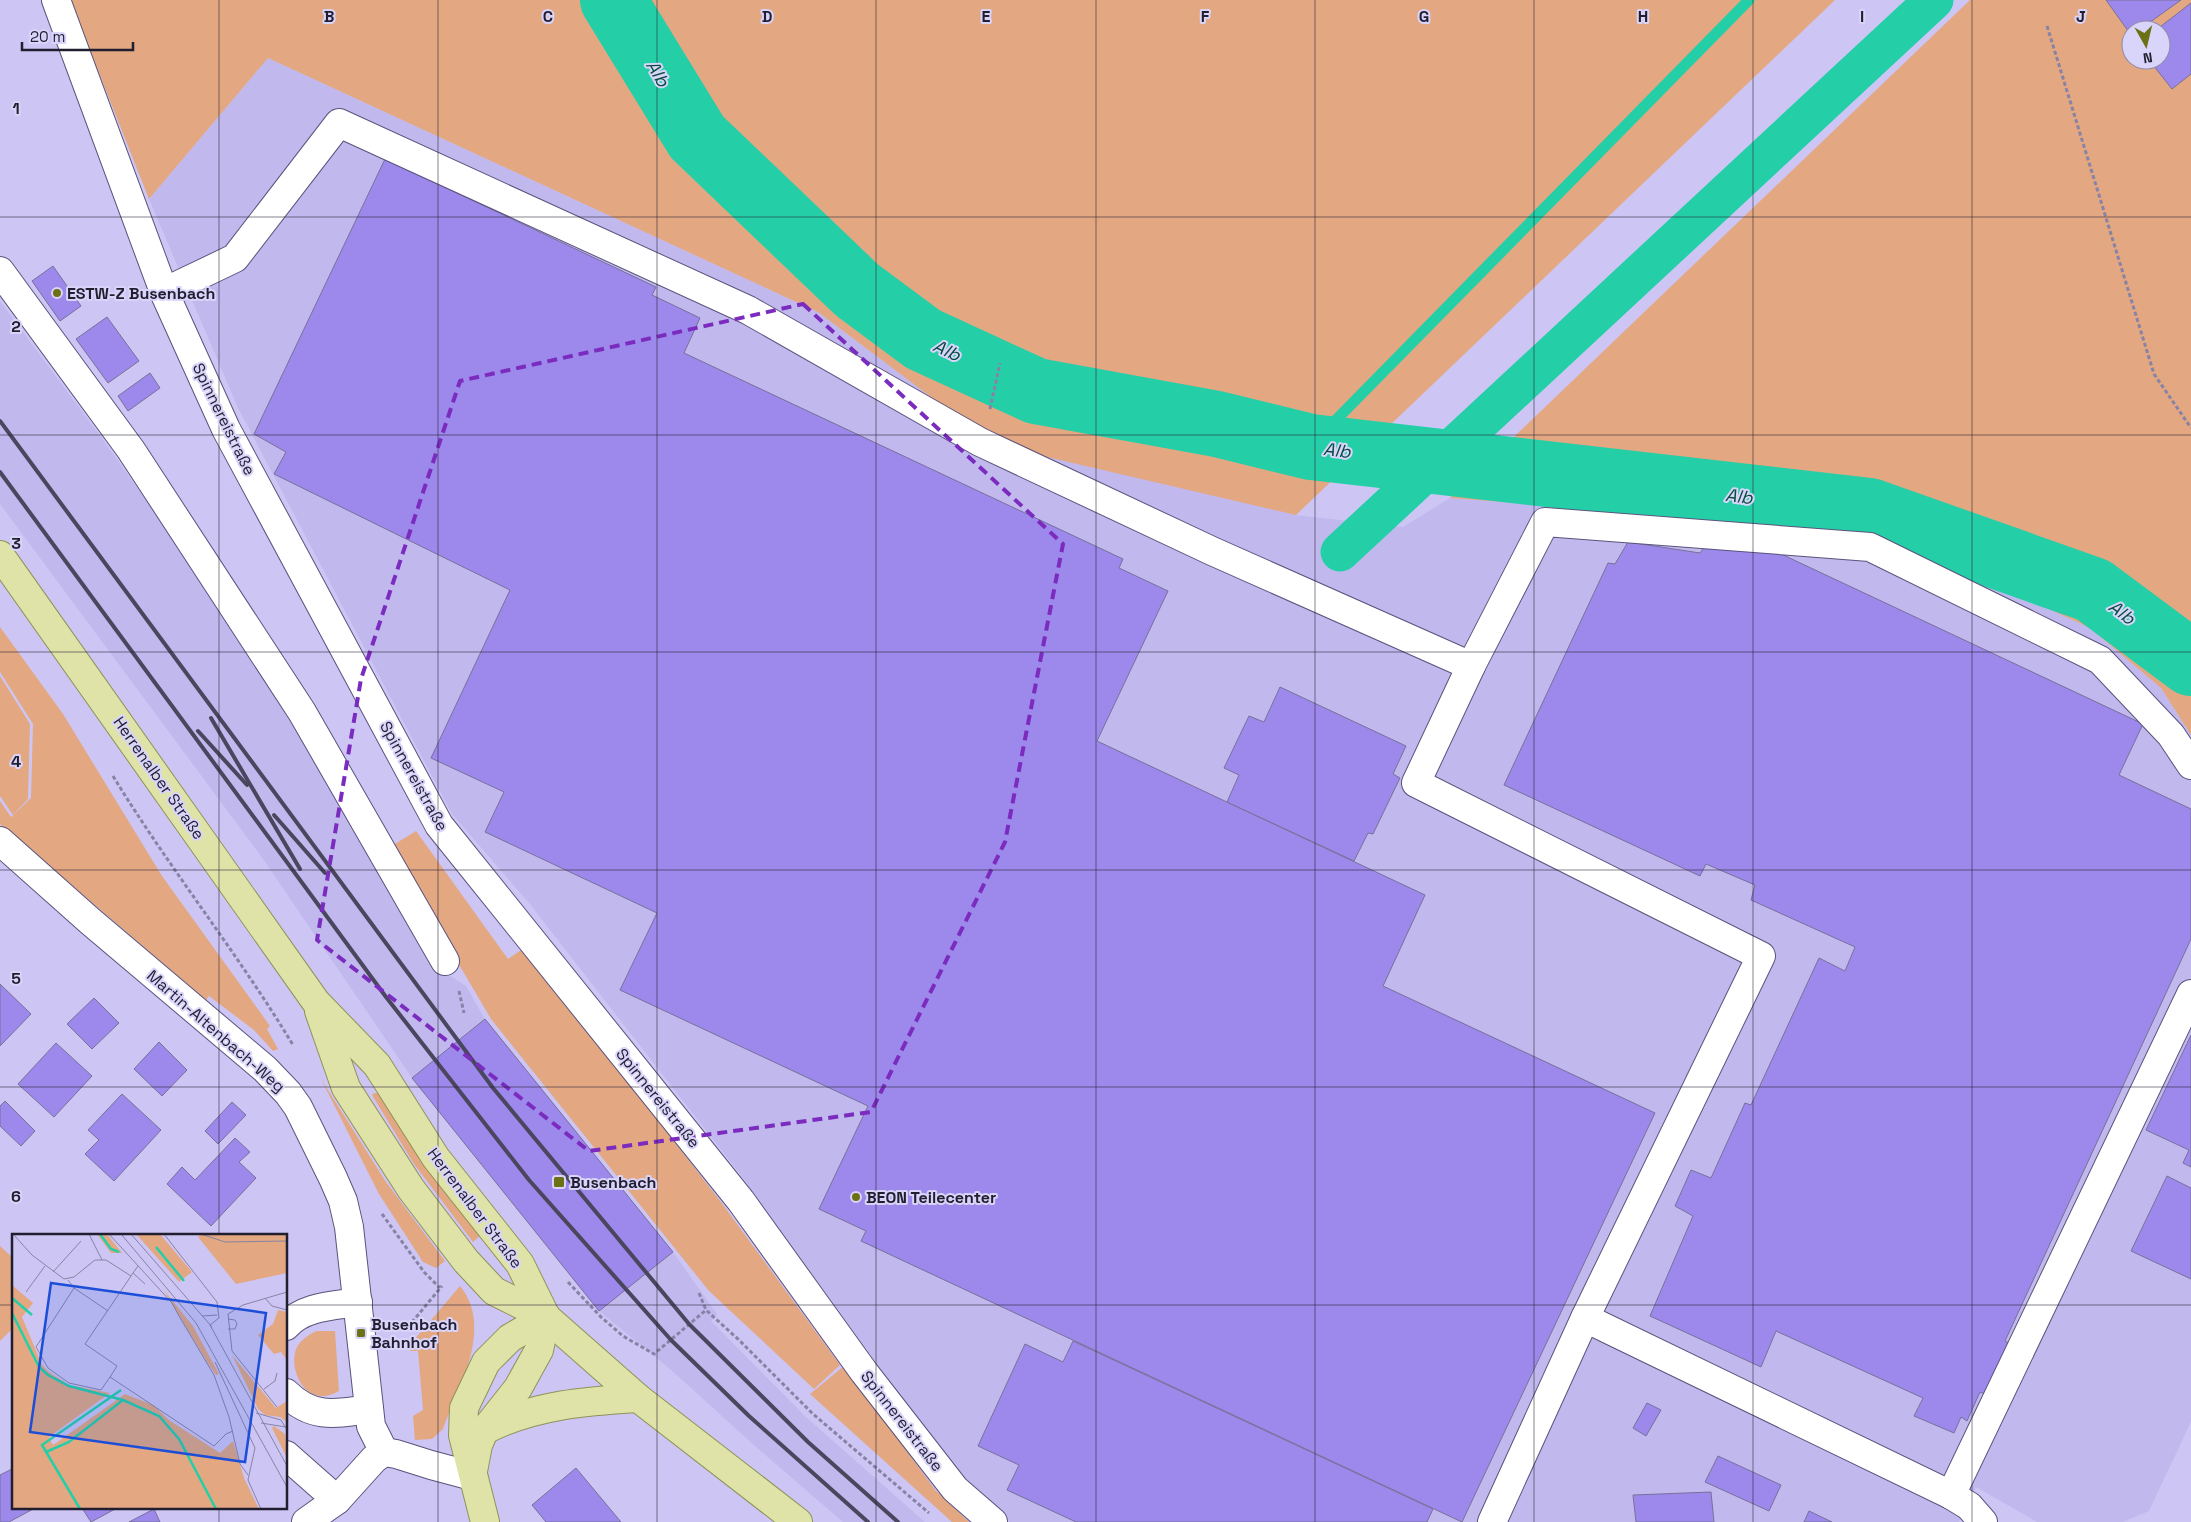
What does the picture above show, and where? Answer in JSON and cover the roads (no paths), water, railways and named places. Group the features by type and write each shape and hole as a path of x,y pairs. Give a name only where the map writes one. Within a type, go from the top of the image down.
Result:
{"main road":[{"name":"Herrenalber Straße","path":"0,556 316,1002 377,1065 436,1158 520,1264 546,1317"},
{"name":"Herrenalber Straße","path":"316,1002 346,1088 411,1189 466,1261 494,1291 546,1317"},
{"path":"546,1317 638,1398 798,1522"},
{"path":"472,1476 478,1445 484,1430 518,1388 539,1350 546,1317"},
{"path":"485,1522 463,1435 464,1408 486,1362 510,1338 546,1317"},
{"path":"484,1430 521,1414 586,1401 638,1398"}],"street":[{"name":"Spinnereistraße","path":"56,0 164,292 226,429 439,825 741,1201 864,1372 955,1489 993,1522"},
{"path":"164,292 235,258 339,123 748,310 980,442 1212,552 1471,666"},
{"path":"0,271 131,450 302,712 445,961"},
{"path":"1492,1522 1585,1318 1761,956 1416,783 1471,666 1544,522 1870,547 2100,660 2171,735 2191,764"},
{"name":"Martin-Altenbach-Weg","path":"0,840 98,928 265,1069 288,1093 298,1108 333,1178 342,1202 353,1252 371,1426 384,1452"},
{"path":"1951,1495 2191,994"},
{"path":"288,1324 293,1318 304,1312 358,1302"},
{"path":"1585,1318 1951,1495 1969,1506 1983,1522"},
{"path":"288,1395 307,1410 323,1413 369,1409"},
{"path":"306,1522 337,1500 374,1459 384,1452 472,1476"},
{"path":"288,1457 337,1500"}],"waterway":[{"name":"Alb","path":"613,0 697,137 857,290 923,339 1036,391 1217,424 1311,447 1870,511 2093,590 2191,663"},
{"path":"1311,447 1749,0"},
{"path":"1340,552 1934,0"}],"railway":[{"path":"0,421 493,1088 689,1324 808,1442 898,1522"},
{"path":"0,472 386,997 529,1180 671,1340 749,1416 868,1522"},
{"path":"211,718 300,869"},
{"path":"198,731 247,785"},
{"path":"274,815 325,873"}],"place":[{"name":"ESTW-Z Busenbach","path":"57,293"},
{"name":"Busenbach","path":"559,1182"},
{"name":"BEON Teilecenter","path":"856,1197"},
{"name":"Busenbach Bahnhof","path":"361,1333"}]}
